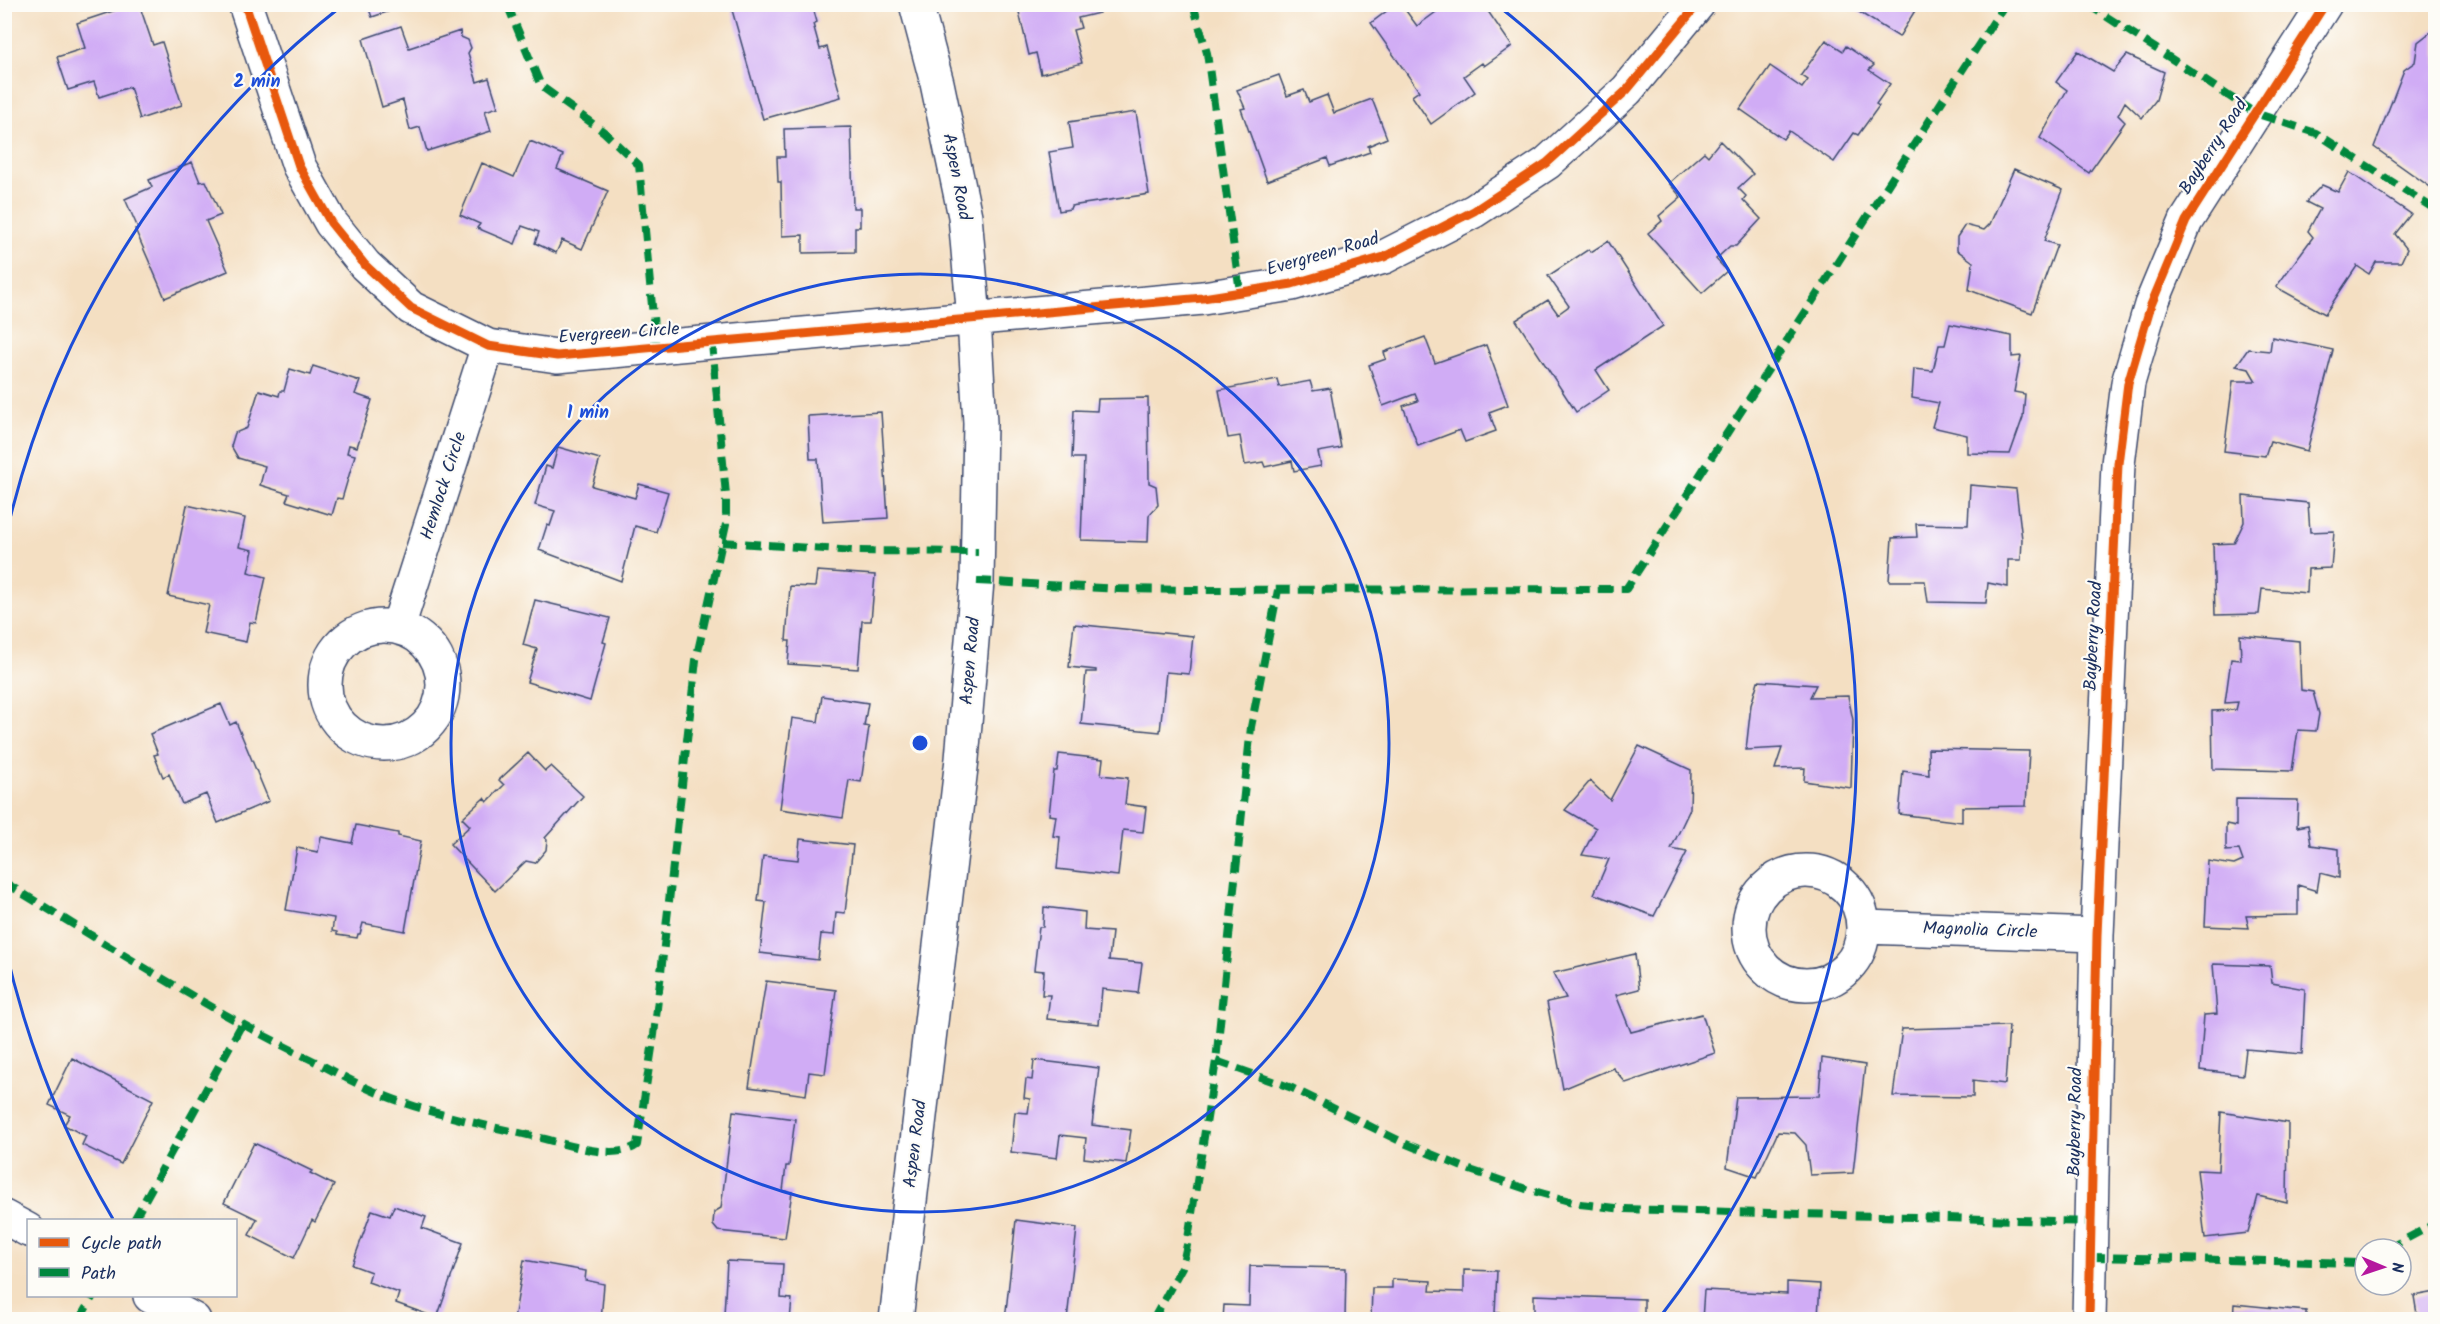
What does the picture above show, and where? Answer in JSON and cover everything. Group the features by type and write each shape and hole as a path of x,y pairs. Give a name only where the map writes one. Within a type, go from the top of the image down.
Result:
{"street":[{"name":"Evergreen Circle","path":"245,4 299,166 331,223 365,265 411,308 488,346 557,356 974,319"},
{"name":"Aspen Road","path":"896,1320 962,759 977,580 980,423 965,216 937,83 916,4"},
{"name":"Evergreen Road","path":"974,319 1212,297 1292,284 1384,256 1474,211 1547,163 1627,90 1698,4"},
{"name":"Bayberry Road","path":"2089,1320 2097,935 2118,464 2128,383 2151,305 2186,220 2325,4"},
{"name":"Hemlock Circle","path":"398,627 488,346"},
{"name":"Magnolia Circle","path":"1864,927 2097,935"},
{"path":"4,1217 27,1229"},
{"path":"152,1297 195,1320"}],"building":[{"path":"139,4 153,45 162,42 182,105 140,119 130,87 99,97 94,82 68,90 57,57 85,48 77,23"},
{"path":"367,4 408,4 408,5 372,17"},
{"path":"753,4 812,4 817,22 813,24 820,49 827,47 841,97 763,119 732,10"},
{"path":"1023,4 1097,4 1099,13 1078,18 1081,28 1073,30 1082,63 1041,74 1036,53 1029,55 1019,12 1024,10"},
{"path":"1396,4 1401,4 1417,26 1447,4 1483,4 1512,46 1484,66 1482,63 1464,76 1475,92 1431,124 1412,96 1419,91 1371,23"},
{"path":"1846,4 1919,4 1899,37"},
{"path":"401,26 409,48 460,31 461,37 468,40 471,48 468,53 477,82 489,78 498,107 485,111 491,131 427,151 420,127 410,130 403,100 382,107 363,39"},
{"path":"2436,28 2436,191 2374,147 2404,70 2415,62 2418,42"},
{"path":"1826,40 1843,51 1846,46 1874,65 1869,70 1890,84 1876,104 1879,106 1858,135 1854,133 1834,162 1789,131 1783,139 1740,109 1770,66 1802,88 1808,80 1801,75"},
{"path":"2078,51 2113,72 2127,55 2164,72 2156,100 2142,118 2125,102 2118,115 2125,122 2089,173 2040,138 2067,90 2056,82"},
{"path":"1279,75 1287,96 1304,90 1309,102 1327,95 1334,113 1372,99 1387,138 1368,146 1370,152 1330,166 1327,158 1267,181 1241,109 1245,108 1237,90"},
{"path":"1136,112 1149,194 1071,206 1070,209 1059,211 1049,152 1073,148 1069,122"},
{"path":"851,127 853,208 860,208 860,227 855,227 855,252 803,253 803,235 782,236 781,182 778,182 777,157 785,157 784,129"},
{"path":"530,141 563,155 557,169 608,191 582,249 562,240 556,253 535,243 539,232 522,226 515,244 477,228 480,224 460,215 482,163 514,177"},
{"path":"1720,141 1753,174 1738,188 1746,196 1743,200 1761,219 1736,246 1730,246 1716,259 1727,271 1702,293 1648,233 1662,221 1659,216 1681,197 1669,183 1704,152 1708,156"},
{"path":"192,162 200,182 206,181 221,215 206,221 228,271 165,298 135,229 138,228 125,199 152,187 149,180"},
{"path":"2014,169 2063,190 2044,241 2057,245 2032,313 1969,290 1973,262 1957,250 1957,237 1965,225 1984,230 1990,224"},
{"path":"2349,172 2411,214 2395,234 2407,249 2401,262 2376,262 2369,274 2357,266 2325,314 2276,287 2313,237 2308,231 2320,209 2306,202 2322,185 2338,192"},
{"path":"1608,241 1663,326 1596,370 1609,390 1576,412 1516,320 1548,300 1558,314 1569,306 1548,276 1589,249 1591,252"},
{"path":"1950,324 2012,336 2012,357 2021,356 2014,392 2025,394 2023,417 2010,454 1967,453 1967,435 1932,427 1939,403 1912,398 1914,369 1933,371 1939,345 1945,345"},
{"path":"1425,337 1435,363 1486,345 1508,405 1489,412 1496,431 1465,442 1460,430 1418,446 1403,406 1418,401 1415,394 1383,406 1369,365 1386,359 1384,352"},
{"path":"2272,337 2333,350 2307,451 2270,441 2265,456 2224,451 2233,381 2256,381 2249,369 2236,366 2248,349 2270,351"},
{"path":"313,366 360,381 355,394 372,400 357,447 349,445 347,453 355,455 342,499 337,498 332,515 286,501 289,494 260,485 265,466 238,458 231,446 235,433 247,428 259,390 279,396 280,391 284,391 290,369 310,375"},
{"path":"1277,379 1279,387 1310,381 1313,391 1330,388 1341,448 1318,452 1321,466 1294,471 1292,461 1265,467 1263,462 1245,465 1240,436 1228,438 1219,390"},
{"path":"1148,398 1149,483 1156,486 1158,505 1149,515 1148,542 1081,540 1084,458 1072,458 1074,410 1097,411 1098,399"},
{"path":"881,412 888,518 823,522 818,459 810,459 808,416"},
{"path":"558,447 600,459 592,486 635,498 639,484 668,492 656,532 635,526 621,581 539,550 547,525 550,526 555,511 535,505 546,466 552,468"},
{"path":"1970,485 2016,489 2022,539 2021,560 2008,560 2008,587 1988,583 1986,603 1928,602 1925,581 1889,581 1892,538 1917,537 1916,524 1968,525"},
{"path":"2243,496 2308,503 2310,532 2334,531 2331,568 2308,569 2307,593 2262,589 2259,614 2215,615 2213,544 2234,543 2244,522"},
{"path":"187,505 245,518 239,547 253,550 248,572 266,577 256,623 250,622 246,642 203,633 209,605 168,596"},
{"path":"817,571 875,575 871,621 862,621 858,669 788,664 790,641 786,641 790,586 815,587"},
{"path":"535,600 610,618 603,642 606,643 590,701 527,682 537,649 523,645"},
{"path":"1074,624 1193,636 1189,674 1166,672 1160,732 1081,724 1086,672 1096,672 1096,670 1069,667"},
{"path":"2240,635 2299,641 2301,690 2313,692 2319,714 2316,731 2298,730 2292,771 2213,769 2212,711 2236,710 2238,702 2225,703 2231,659 2241,660"},
{"path":"1758,681 1816,685 1810,697 1848,696 1853,720 1851,788 1804,781 1805,768 1775,769 1782,748 1746,750 1751,705"},
{"path":"822,696 868,703 864,726 869,727 861,782 849,780 843,818 780,809 792,718 818,722"},
{"path":"221,704 230,725 236,722 269,801 218,823 206,794 182,804 169,774 163,777 154,755 158,754 150,734"},
{"path":"1639,746 1691,770 1690,809 1671,849 1687,852 1654,916 1594,894 1609,859 1582,855 1596,828 1565,810 1590,781 1610,800"},
{"path":"1928,749 2029,751 2026,806 1962,807 1962,822 1899,814 1903,771 1929,775"},
{"path":"528,753 545,771 551,766 583,796 545,838 547,840 546,850 535,863 526,861 495,891 450,844 470,826 462,818 484,798 487,802 504,785 499,780"},
{"path":"1059,754 1103,759 1101,775 1128,778 1125,804 1146,807 1143,832 1123,830 1118,876 1057,869 1060,837 1053,836 1056,816 1049,815 1054,771 1057,771"},
{"path":"2236,799 2298,800 2297,827 2308,825 2311,845 2339,849 2339,878 2320,873 2317,891 2298,885 2298,915 2246,916 2249,928 2205,926 2208,861 2234,865 2243,861 2239,850 2226,851 2226,824 2236,826"},
{"path":"356,825 398,833 398,836 421,841 405,931 363,923 357,938 337,935 337,932 332,931 334,918 286,910 297,848 318,852 321,837 352,843"},
{"path":"800,839 853,845 845,913 836,912 834,935 821,934 818,960 760,953 766,902 758,901 763,856 798,860"},
{"path":"1044,907 1085,912 1084,930 1112,932 1109,960 1142,963 1138,993 1102,989 1099,1024 1047,1019 1050,995 1042,995 1044,971 1034,970 1039,927 1043,927"},
{"path":"1635,954 1639,989 1616,995 1631,1032 1702,1014 1715,1053 1626,1083 1613,1068 1563,1089 1547,1002 1566,998 1553,973"},
{"path":"2213,964 2270,966 2272,983 2305,989 2302,1054 2246,1049 2243,1075 2200,1070 2204,1015 2217,1014"},
{"path":"766,981 836,990 825,1074 809,1072 806,1095 749,1087"},
{"path":"2009,1026 2005,1084 1973,1080 1973,1097 1893,1096 1902,1029"},
{"path":"72,1058 153,1100 121,1164 82,1145 86,1136 64,1125 70,1115 49,1105"},
{"path":"1822,1058 1865,1065 1853,1173 1810,1175 1806,1145 1795,1133 1778,1132 1757,1177 1727,1167 1736,1097 1819,1096"},
{"path":"1034,1060 1099,1068 1092,1125 1131,1130 1126,1163 1084,1158 1086,1138 1060,1135 1057,1158 1011,1152 1015,1112 1028,1113 1030,1099 1024,1098 1026,1079 1032,1080"},
{"path":"733,1111 795,1119 789,1166 786,1166 783,1191 792,1192 785,1238 718,1231 713,1225 714,1212 721,1208"},
{"path":"2221,1112 2288,1123 2287,1203 2258,1196 2248,1233 2205,1238 2197,1170 2218,1171"},
{"path":"254,1143 312,1171 310,1173 334,1185 315,1222 312,1220 294,1258 249,1235 257,1219 224,1203"},
{"path":"394,1206 426,1217 422,1228 463,1243 437,1318 396,1303 399,1293 368,1282 371,1272 352,1265 372,1210 390,1216"},
{"path":"1016,1220 1077,1228 1067,1320 1005,1320"},
{"path":"524,1260 586,1271 585,1280 604,1284 601,1320 514,1320"},
{"path":"727,1261 783,1264 781,1298 792,1299 790,1320 719,1320 719,1315 724,1315"},
{"path":"1250,1266 1346,1268 1345,1320 1223,1320 1224,1305 1249,1306"},
{"path":"1464,1270 1497,1271 1495,1313 1503,1313 1502,1320 1371,1320 1372,1288 1392,1288 1392,1279 1431,1281 1430,1291 1464,1292"},
{"path":"1787,1282 1820,1284 1818,1317 1811,1317 1811,1320 1702,1320 1704,1290 1787,1294"},
{"path":"2436,1292 2436,1320 2418,1320 2414,1296"},
{"path":"1534,1295 1644,1299 1644,1320 1534,1320"},
{"path":"2234,1304 2306,1311 2306,1320 2233,1320"}],"marked path":[{"path":"507,4 541,86 604,132 639,165 656,349"},
{"path":"1193,4 1207,53 1240,292"},
{"path":"977,581 1118,589 1190,590 1626,589 2005,4"},
{"path":"2087,4 2255,113 2316,133 2436,210"},
{"path":"4,882 196,998 274,1041 374,1091 443,1115 579,1148 617,1152 637,1145 654,1035 696,660 726,524 726,495 712,343"},
{"path":"722,542 856,551 978,552"},
{"path":"1153,1320 1182,1267 1187,1245 1216,1061 1251,727 1278,590"},
{"path":"135,1219 242,1024"},
{"path":"1216,1061 1292,1088 1404,1143 1470,1170 1580,1204 1624,1209 2091,1222"},
{"path":"2410,1237 2436,1223"},
{"path":"2090,1257 2353,1263"},
{"path":"79,1320 92,1297"}],"cycle path":[{"path":"245,4 299,166 331,223 365,265 411,308 488,346 557,356 1203,298 1292,284 1384,257 1474,211 1547,163 1627,90 1698,4"},
{"path":"2089,1320 2097,935 2118,464 2128,383 2151,305 2186,221 2325,4"}]}
